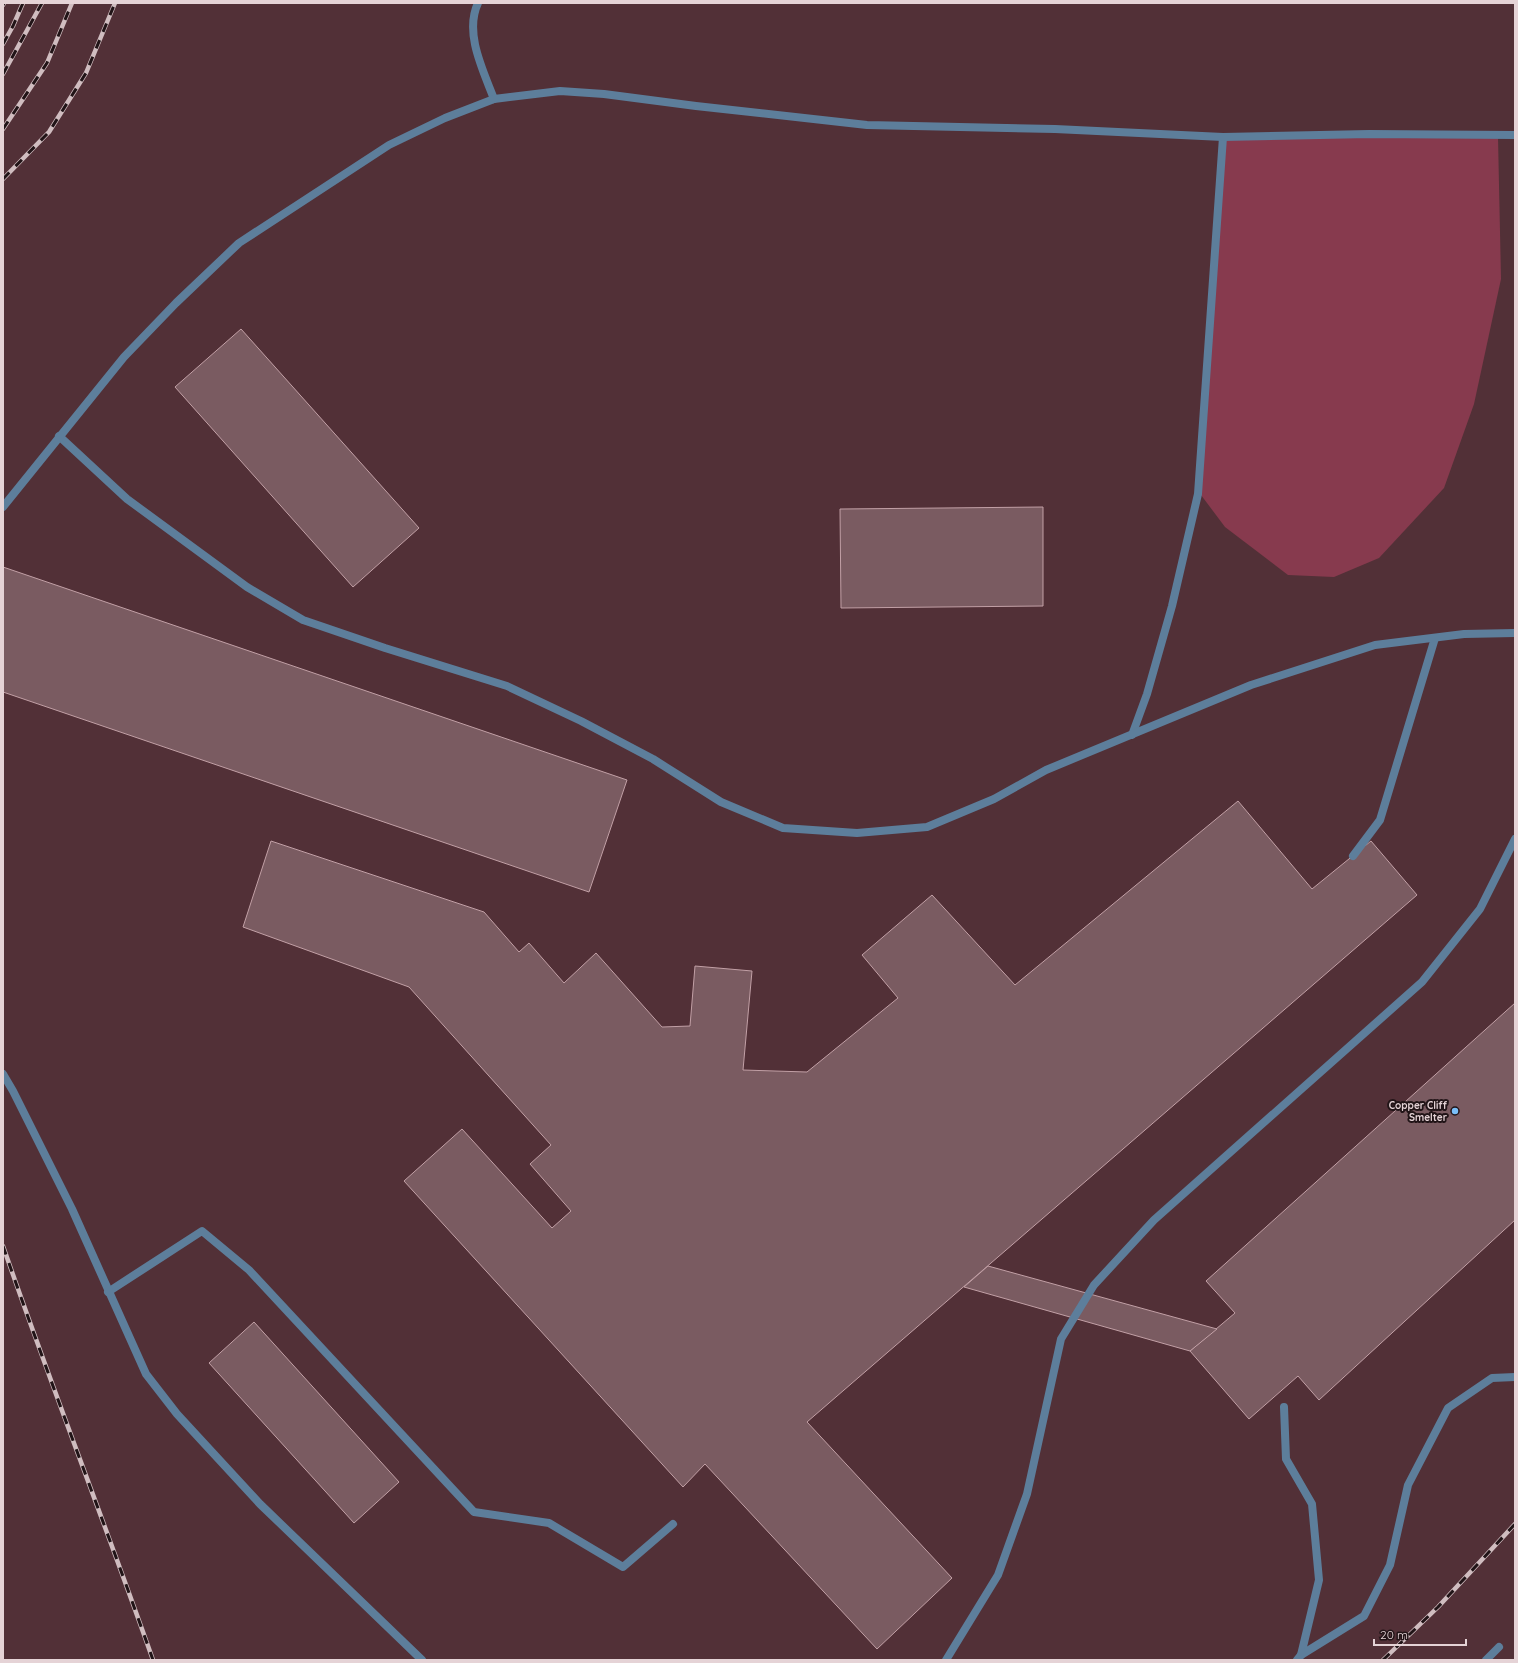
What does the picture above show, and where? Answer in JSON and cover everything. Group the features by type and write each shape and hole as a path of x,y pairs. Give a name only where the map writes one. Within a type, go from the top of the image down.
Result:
{"street":[{"path":"478,3 473,14 475,46 494,99"},
{"path":"3,507 124,357 176,303 239,243 389,145 445,118 494,99 560,92 604,94 867,125 1055,129 1223,137 1369,134 1515,135"},
{"path":"1132,735 1147,694 1172,606 1198,494 1223,137"},
{"path":"59,436 127,499 247,587 303,620 385,648 507,686 581,721 653,759 721,802 783,828 857,833 927,827 994,799 1046,770 1251,685 1375,645 1464,634 1515,633"},
{"path":"1353,856 1380,820 1435,638"},
{"path":"946,1660 998,1575 1028,1494 1061,1339 1094,1285 1154,1220 1422,982 1480,909 1515,839"},
{"path":"3,1074 72,1209 146,1374 178,1414 260,1504 422,1660"},
{"path":"108,1292 202,1231 249,1270 474,1512 548,1523 623,1567 674,1524"},
{"path":"1299,1658 1364,1616 1390,1565 1408,1485 1448,1408 1492,1378 1515,1376"},
{"path":"1284,1407 1286,1459 1312,1504 1319,1580 1299,1658"},
{"path":"1486,1660 1499,1647"}],"shaded area":[{"path":"3,3 1515,3 1515,1660 3,1660"},
{"path":"1372,137 1498,137 1501,279 1474,404 1444,488 1379,558 1334,577 1288,575 1225,527 1201,495 1225,140"}],"building":[{"path":"241,329 419,528 353,587 175,387"},
{"path":"1043,507 1043,606 841,608 840,509"},
{"path":"3,567 627,780 589,892 3,692"},
{"path":"1238,801 1312,889 1371,841 1417,895 807,1422 952,1578 877,1649 705,1464 683,1487 404,1181 462,1129 552,1228 571,1211 530,1164 551,1145 409,987 243,927 271,841 484,912 519,952 529,943 564,983 596,953 662,1027 690,1026 695,966 752,971 743,1070 807,1072 898,998 862,955 932,895 1015,985"},
{"name":"Copper Cliff Smelter","path":"1515,1003 1515,1220 1319,1400 1298,1376 1249,1419 1190,1351 1235,1313 1206,1281"},
{"path":"988,1266 1217,1329 1190,1351 964,1287"},
{"path":"254,1322 399,1482 354,1523 209,1363"}],"railway":[{"path":"3,44 23,3"},
{"path":"3,74 42,3"},
{"path":"3,129 47,63 72,3"},
{"path":"3,179 49,132 86,73 115,3"},
{"path":"3,1246 153,1660"},
{"path":"1383,1660 1438,1607 1515,1524"}],"place":[{"name":"Copper Cliff Smelter","path":"1455,1111"}]}
